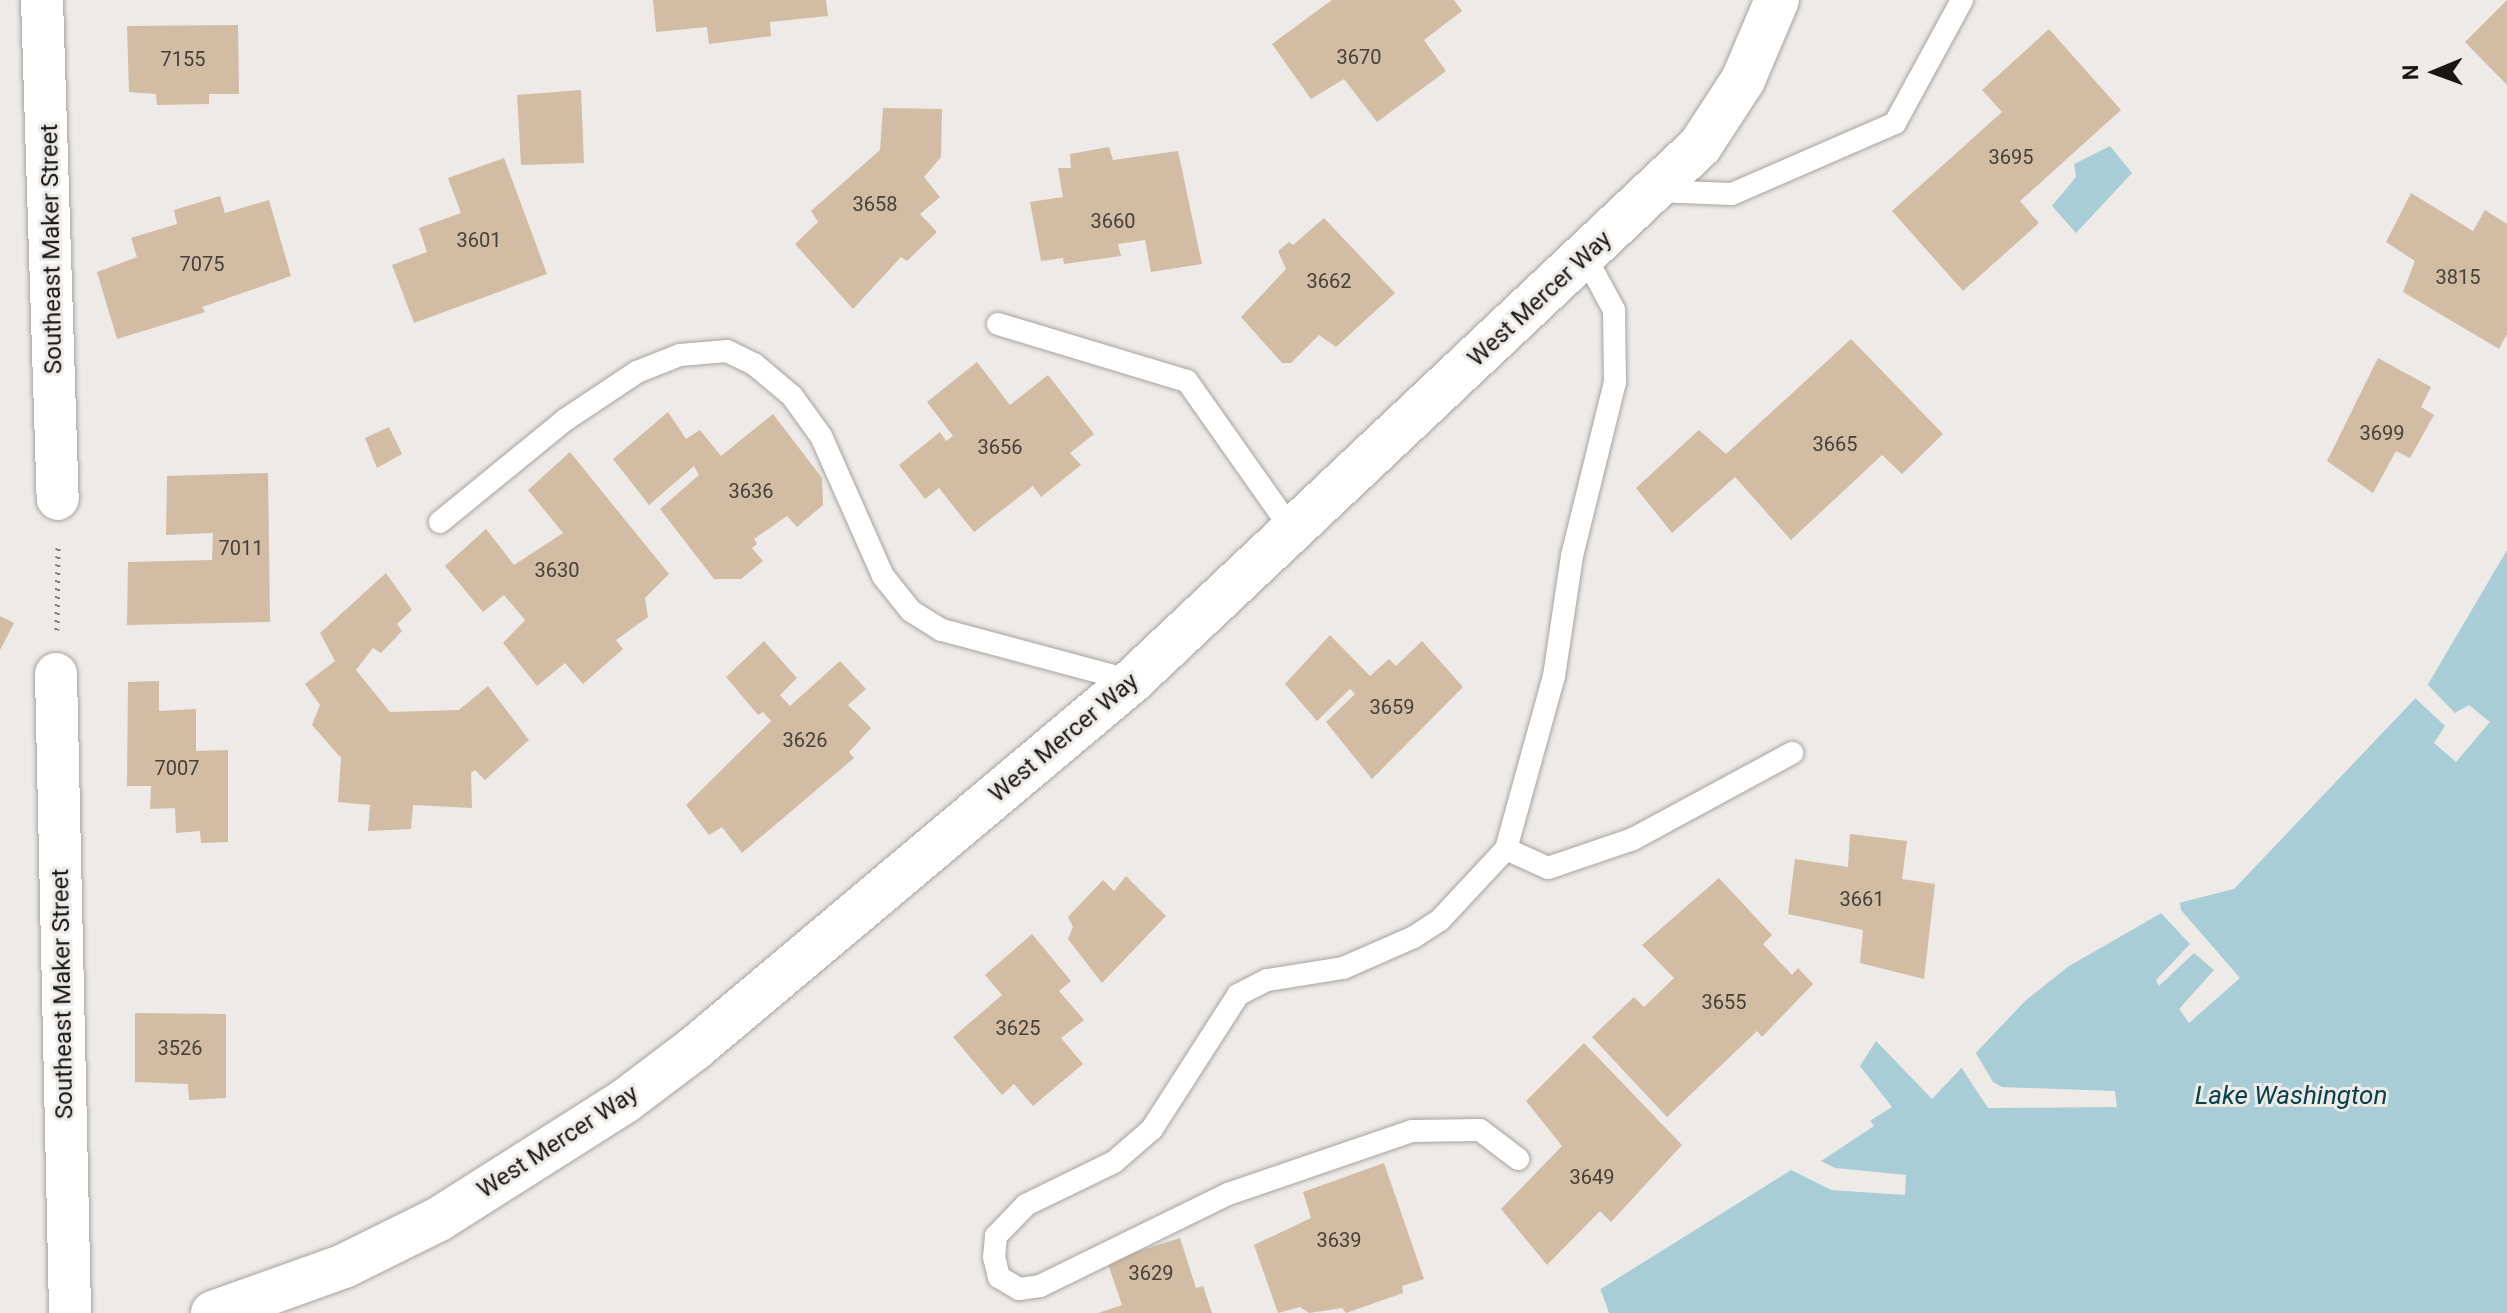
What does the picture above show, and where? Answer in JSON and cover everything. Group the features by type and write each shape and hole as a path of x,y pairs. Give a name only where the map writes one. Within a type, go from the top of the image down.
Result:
{"street":[{"name":"Southeast Maker Street","path":"42,0 58,499"},
{"name":"West Mercer Way","path":"213,1313 344,1266 439,1219 625,1101 695,1048 1132,681 1700,146 1743,80 1777,0"},
{"name":"Southeast Maker Street","path":"56,674 70,1313"}],"lane":[{"path":"1653,191 1732,194 1895,123 1962,0"},
{"path":"1518,1159 1480,1130 1412,1131 1228,1194 1040,1286 1019,1289 999,1277 994,1257 996,1236 1026,1205 1114,1162 1152,1129 1238,995 1267,980 1343,968 1414,937 1440,920 1506,849 1554,676 1572,556 1615,382 1614,310 1585,256"},
{"path":"998,324 1187,381 1293,531"},
{"path":"440,522 565,420 637,372 680,355 727,351 754,364 792,396 821,436 883,576 911,611 942,630 1132,681"},
{"path":"1506,849 1548,868 1619,844 1792,753"}],"path":[{"path":"56,674 58,499"}],"water":[{"path":"2110,146 2132,173 2076,233 2052,206 2076,177 2074,164"},
{"name":"Lake Washington","path":"2507,550 2507,1313 1542,1313 1599,1290 1892,1107 1860,1066 1876,1041 1932,1099 2025,1001 2069,966 2179,903 2234,889 2427,686"}],"pier":[{"path":"2425,682 2455,713 2469,705 2490,722 2456,762 2434,743 2445,726 2413,696"},
{"path":"2179,899 2181,910 2240,978 2189,1023 2179,1009 2214,970 2194,953 2159,986 2156,980 2190,944 2159,911"},
{"path":"1973,1048 1993,1082 2002,1087 2115,1091 2117,1107 1988,1108 1959,1064"},
{"path":"1868,1117 1874,1126 1821,1161 1835,1168 1906,1175 1905,1195 1831,1190 1787,1168"},
{"path":"1599,1285 1609,1313 1538,1313 1541,1309"}],"building":[{"path":"653,0 826,0 828,16 770,22 771,36 709,44 707,27 656,32"},
{"path":"1332,0 1454,0 1462,11 1424,40 1446,71 1377,122 1344,79 1311,99 1272,44"},
{"path":"2507,0 2507,85 2465,42"},
{"path":"238,25 239,94 209,94 209,104 157,105 156,94 129,92 127,26"},
{"path":"2049,29 2121,110 2020,201 2039,223 1963,291 1892,211 2002,112 1982,90"},
{"path":"581,90 584,163 521,165 517,95"},
{"path":"883,108 942,109 941,157 924,177 940,197 920,214 937,232 907,261 901,257 853,309 795,244 818,222 811,211 880,150"},
{"path":"1109,147 1113,160 1178,151 1202,264 1151,272 1145,240 1118,244 1121,256 1064,264 1063,258 1041,261 1030,202 1063,197 1058,168 1071,168 1070,154"},
{"path":"504,158 547,274 414,323 392,265 427,252 419,228 461,213 448,178"},
{"path":"2411,193 2473,231 2485,210 2507,224 2507,334 2499,349 2403,292 2415,261 2386,242"},
{"path":"220,196 225,213 269,200 291,276 202,307 205,312 117,339 97,272 137,257 131,238 177,224 174,210"},
{"path":"1324,218 1395,293 1336,347 1319,335 1291,363 1282,363 1241,317 1286,269 1278,251 1289,242 1293,245"},
{"path":"1851,339 1943,434 1902,474 1882,455 1791,540 1735,477 1672,533 1636,488 1699,430 1726,454"},
{"path":"2378,358 2431,387 2421,407 2434,415 2410,458 2396,451 2373,493 2327,461"},
{"path":"977,362 1010,405 1048,375 1094,434 1070,453 1081,465 1041,497 1033,486 974,532 939,488 925,499 899,465 940,432 946,441 953,436 927,402"},
{"path":"668,412 686,439 700,430 721,456 773,414 822,478 823,505 797,527 787,516 754,539 757,544 752,548 763,561 741,579 714,579 660,509 699,475 694,466 649,505 613,459"},
{"path":"389,427 402,454 377,468 365,438"},
{"path":"570,452 669,574 645,598 648,617 616,640 623,649 583,684 565,663 537,686 503,643 525,620 504,595 483,612 445,566 486,529 514,565 563,533 528,490"},
{"path":"268,473 270,622 127,625 128,562 212,560 213,533 166,535 167,476"},
{"path":"386,573 412,610 397,624 402,631 381,653 373,648 356,670 390,712 459,710 488,686 529,740 485,780 475,770 471,773 472,808 413,805 411,829 368,831 370,805 338,802 341,758 312,725 320,705 305,684 335,661 320,633"},
{"path":"0,616 14,623 0,650"},
{"path":"1330,635 1370,676 1389,659 1396,666 1422,641 1463,687 1372,779 1326,722 1355,694 1350,689 1317,721 1285,684"},
{"path":"764,641 797,678 780,695 790,706 840,661 866,689 848,705 871,728 849,752 854,758 742,853 722,827 709,835 686,805 771,721 763,712 758,715 726,677"},
{"path":"159,681 159,711 196,709 196,751 228,750 228,842 201,843 200,831 176,833 175,808 150,809 151,786 127,786 128,682"},
{"path":"1850,834 1907,841 1902,879 1935,884 1924,979 1860,963 1863,930 1788,914 1795,859 1848,867"},
{"path":"1126,876 1166,916 1102,983 1068,939 1073,927 1068,917 1103,880 1114,891"},
{"path":"1719,878 1772,935 1763,944 1792,975 1798,968 1813,984 1762,1037 1757,1031 1667,1117 1592,1037 1634,997 1644,1007 1674,978 1642,945"},
{"path":"1032,934 1071,981 1059,991 1084,1020 1061,1038 1083,1064 1033,1106 1014,1084 1002,1095 953,1037 1002,995 985,975"},
{"path":"135,1013 226,1014 226,1098 189,1100 188,1084 135,1082"},
{"path":"1584,1043 1682,1145 1611,1222 1600,1211 1547,1265 1501,1209 1562,1146 1526,1101"},
{"path":"1384,1163 1424,1279 1402,1286 1403,1293 1346,1313 1342,1308 1309,1313 1300,1307 1278,1313 1254,1245 1311,1218 1303,1192"},
{"path":"1180,1238 1196,1288 1203,1286 1212,1313 1098,1313 1122,1305 1107,1261"}]}
